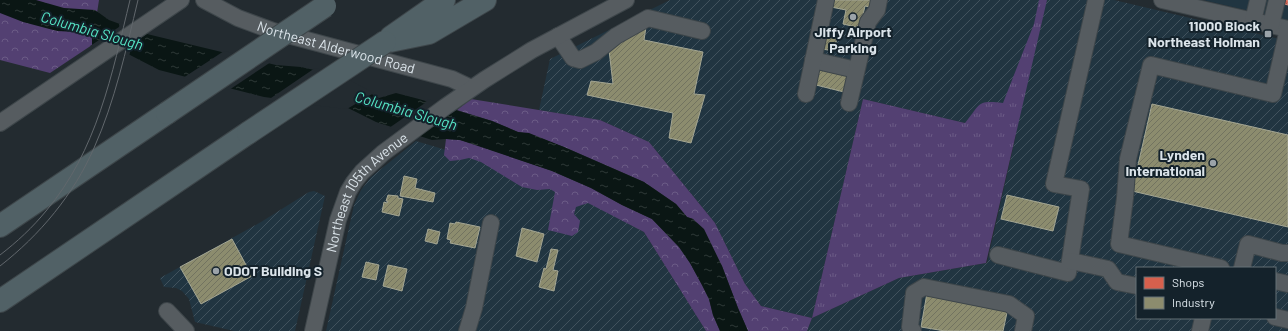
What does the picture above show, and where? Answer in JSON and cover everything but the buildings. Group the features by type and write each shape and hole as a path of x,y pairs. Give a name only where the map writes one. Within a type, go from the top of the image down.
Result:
{"highway":[{"path":"0,301 385,42 444,0"},
{"path":"385,42 429,33 485,0"},
{"path":"0,226 329,3"}],"street":[{"path":"0,123 56,83 181,0"},
{"name":"Northeast Alderwood Road","path":"204,0 238,18 273,31 452,79 471,88"},
{"name":"Northeast 105th Avenue","path":"312,331 338,220 348,192 354,182 372,162 404,136 471,88 532,50 626,0"},
{"path":"806,94 826,0"},
{"path":"848,103 868,22 877,10 879,0"},
{"path":"998,255 1068,273 1081,190 1054,184 1096,0"},
{"path":"1162,0 1288,29 1273,94 1151,65 1128,159 1119,244 1217,267"},
{"path":"1253,21 1258,0"},
{"path":"1271,25 1277,0"},
{"path":"558,36 573,58 580,60 596,52 616,36 648,18 702,31"},
{"path":"813,60 856,70"},
{"path":"467,331 474,308 490,223"},
{"path":"1242,267 1248,244 1282,253 1288,253"},
{"path":"1071,260 1108,269 1117,282 1136,286"},
{"path":"1276,281 1288,284"},
{"path":"913,331 910,327 914,293 924,287 1009,304 1026,316 1023,331"},
{"path":"167,311 186,331"},
{"path":"1276,317 1288,320"},
{"path":"1200,331 1203,319"}],"shaded area":[{"path":"670,0 1114,0 1288,41 1288,331 807,331 812,318 761,306 745,284 715,223 649,142 600,120 539,110 550,59","holes":["863,99 1016,135 987,263 899,278 812,318"]},
{"path":"1203,0 1288,0 1288,20"},
{"path":"416,141 483,161 571,193 644,232 706,331 326,331 354,205 361,190 371,177"},
{"path":"314,191 325,196 295,331 234,331 195,322 189,299 182,291 176,288 164,287 160,278 261,222 309,192"}],"green space":[{"path":"0,0 99,0 92,45 50,73 0,60"},
{"path":"1039,0 1047,0 986,263 899,278 812,318 863,99 965,123 983,103 1003,103 1034,24"},
{"path":"471,99 600,120 649,142 715,223 745,284 761,306 812,318 807,331 748,331 722,266 693,219 687,217 676,204 644,182 564,147 457,110"},
{"path":"446,139 460,140 477,145 552,171 591,188 652,219 679,247 690,263 709,299 713,315 720,331 706,331 644,232 588,203 576,207 574,214 580,221 578,232 572,236 548,230 555,192 550,189 537,190 522,187 481,162 469,158 450,161 444,155"}],"water":[{"name":"Columbia Slough","path":"0,0 36,0 64,8 95,10 109,20 147,34 276,65 301,67 336,75 379,98 396,93 492,121 518,132 529,133 644,182 676,204 687,217 693,219 704,229 722,266 748,331 720,331 713,315 709,299 690,263 679,247 652,219 591,188 552,171 460,140 432,140 376,122 348,108 264,97 159,70 130,55 92,45 92,37 77,32 57,31 23,22 0,13"}],"pier":[{"path":"120,22 148,33 132,44 129,57 90,46 119,27"},
{"path":"224,51 271,62 229,90 183,78"},
{"path":"315,68 336,73 374,93 347,109 268,100"},
{"path":"428,99 455,108 415,137 389,128 425,103"}],"tram line":[{"path":"0,255 13,245 41,217 64,188 78,163 90,137 109,83 130,0"},
{"path":"0,266 29,241 54,213 86,165 94,148 114,94 138,0"}],"place":[{"name":"Jiffy Airport Parking","path":"853,17"},
{"name":"11000 Block Northeast Holman","path":"1268,34"},
{"name":"Lynden International","path":"1213,163"},
{"name":"ODOT Building S","path":"216,271"}]}
